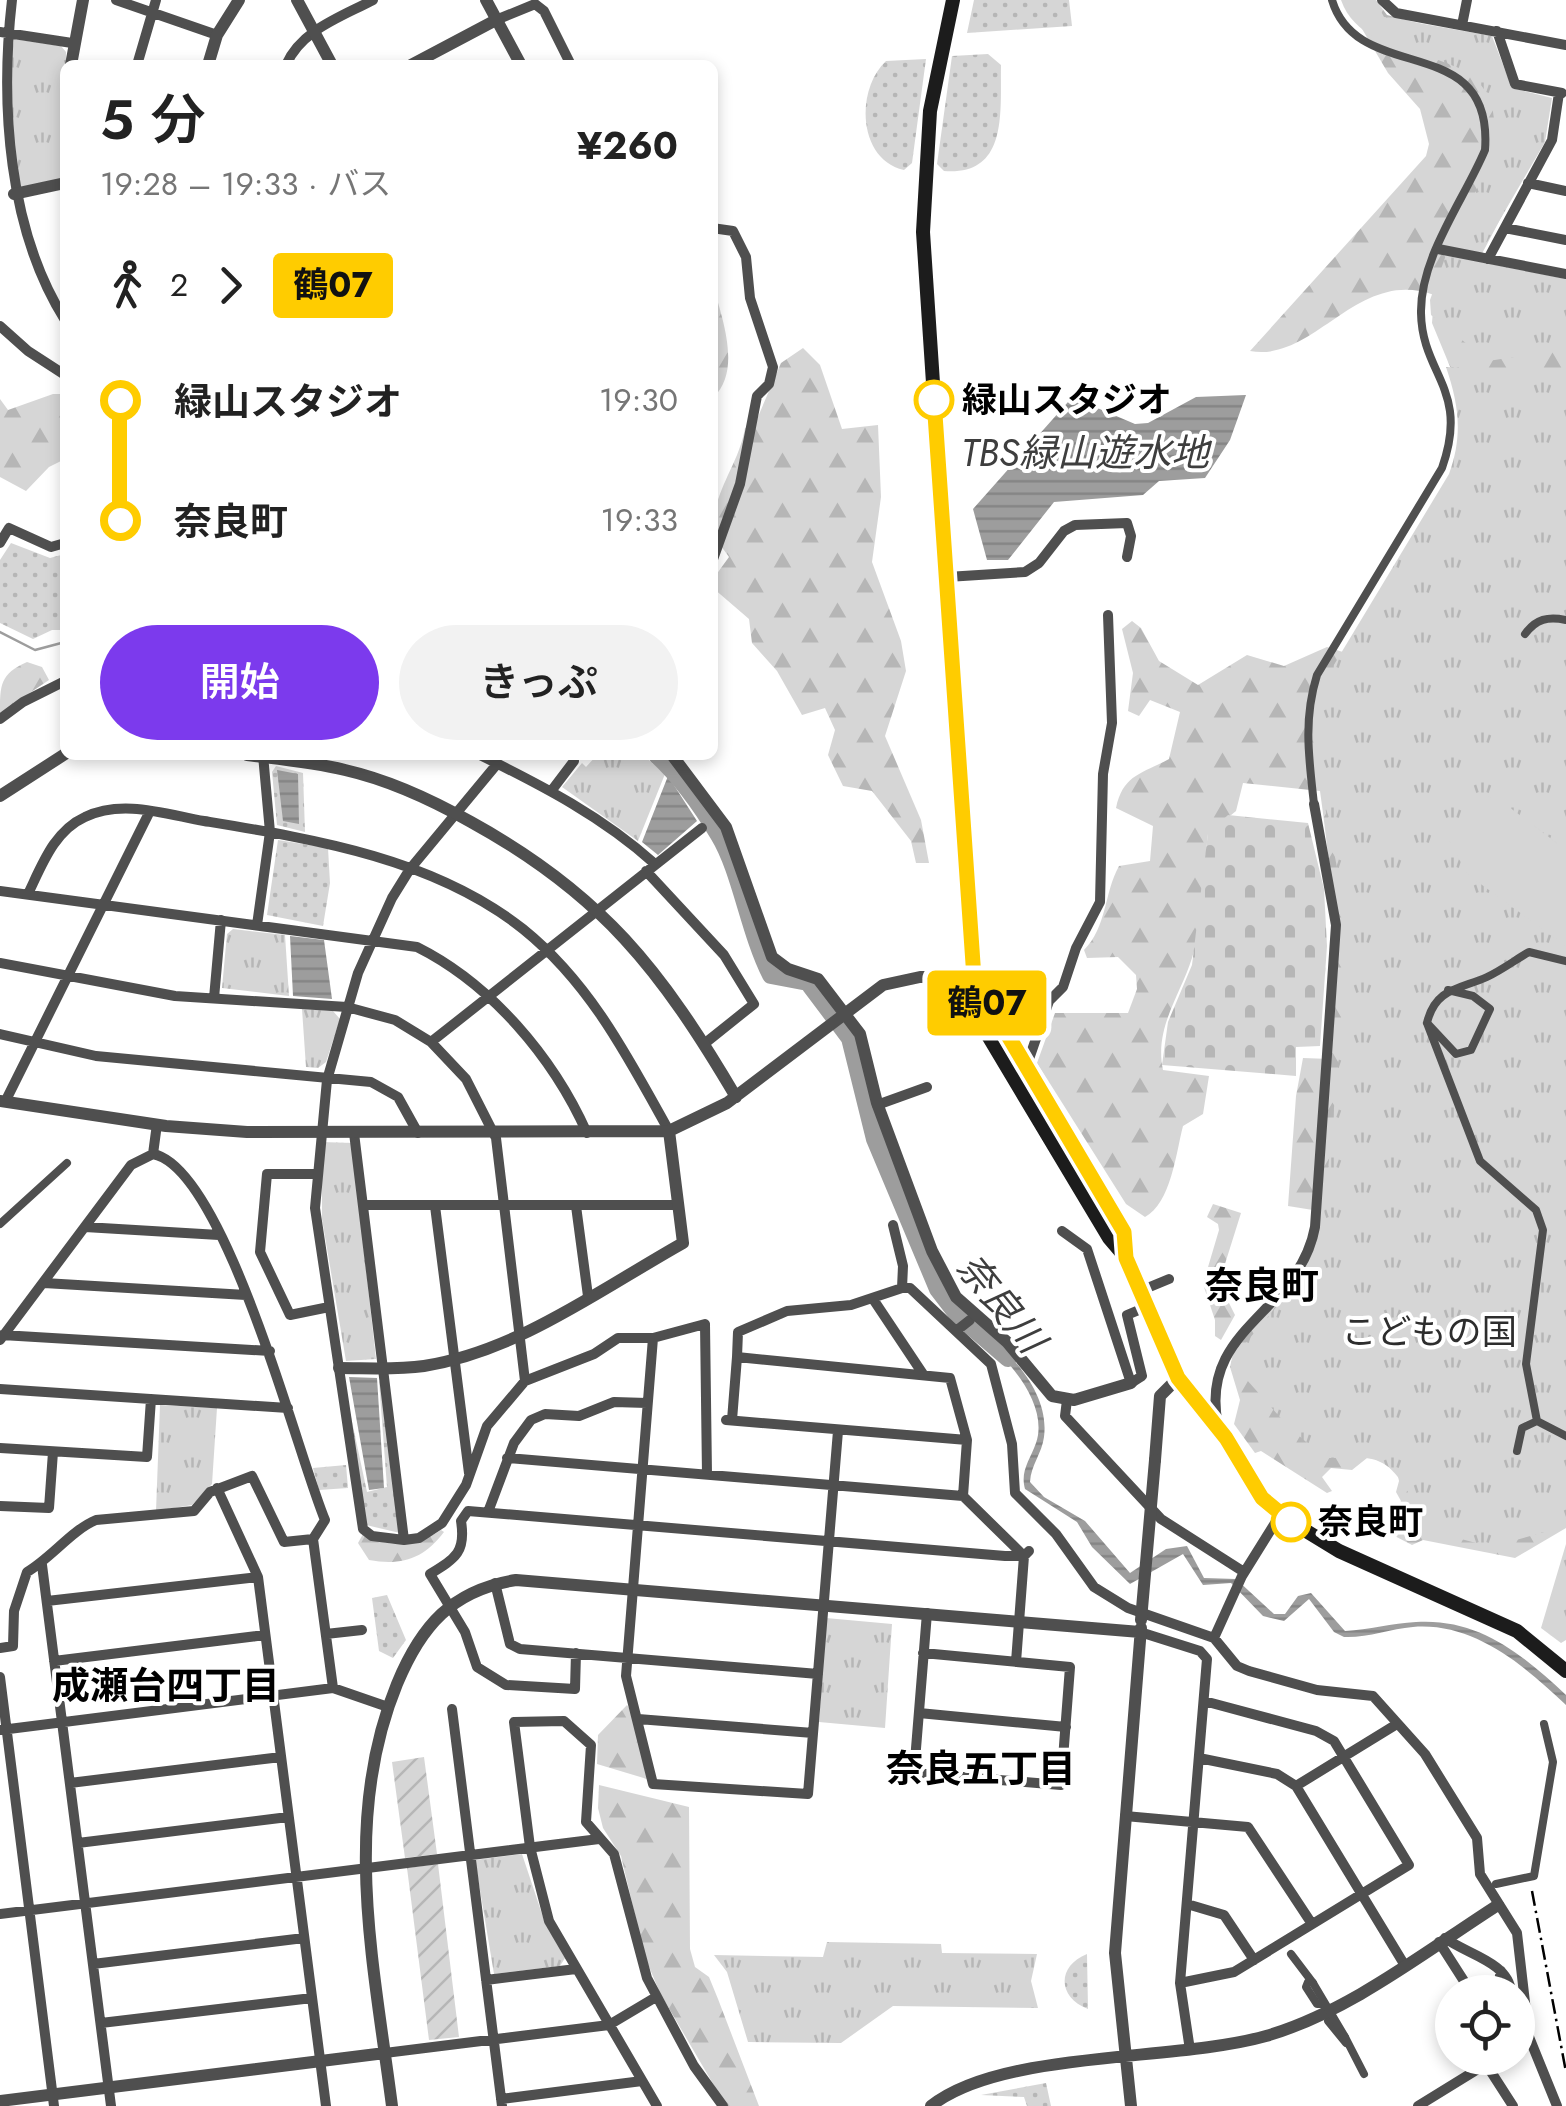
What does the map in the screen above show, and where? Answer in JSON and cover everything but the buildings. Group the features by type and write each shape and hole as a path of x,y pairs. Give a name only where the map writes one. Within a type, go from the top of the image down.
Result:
{"main road":[{"path":"953,0 932,99 923,232 977,1016 1017,1066 1109,1238 1126,1258 1178,1378 1219,1430 1254,1488 1280,1515 1339,1551 1517,1631 1566,1671"}],"street":[{"path":"12,0 3,32 7,196 60,310"},
{"path":"71,60 83,0"},
{"path":"116,0 217,35"},
{"path":"138,60 156,0"},
{"path":"210,60 217,35 239,0"},
{"path":"298,0 329,60"},
{"path":"289,60 295,48 314,31 373,0"},
{"path":"486,0 517,60"},
{"path":"1219,1430 1214,1393 1219,1365 1231,1345 1288,1288 1306,1260 1315,1227 1336,924 1314,804 1306,738 1308,704 1317,675 1442,468 1449,448 1448,395 1420,311 1428,272 1486,150 1484,112 1466,84 1447,70 1353,37 1338,20 1332,0"},
{"path":"1382,0 1388,10 1396,13 1566,45"},
{"path":"1462,25 1467,0"},
{"path":"421,60 535,4 544,11 568,60"},
{"path":"1488,259 1552,140 1563,93 1516,84 1497,31"},
{"path":"3,32 72,43"},
{"path":"1552,140 1566,143"},
{"path":"1528,183 1566,191"},
{"path":"7,196 60,185"},
{"path":"1504,228 1566,240"},
{"path":"718,229 733,231 746,257 750,298 773,367 770,384 758,396 740,484 718,545"},
{"path":"1438,249 1566,274"},
{"path":"0,326 60,372"},
{"path":"947,577 1025,572 1039,563 1064,531 1075,525 1127,523 1131,536 1127,558"},
{"path":"0,543 9,528 50,547 60,544"},
{"path":"1017,1066 1044,1026 1049,1001 1063,987 1076,948 1100,902 1103,774 1112,723 1108,615"},
{"path":"1525,634 1534,622 1547,618 1566,620"},
{"path":"0,719 22,702 60,683"},
{"path":"0,796 60,757"},
{"path":"257,925 270,832 263,760"},
{"path":"283,760 375,778 454,812 520,849 598,909 652,968 736,1097"},
{"path":"489,760 552,790 626,837 724,955 754,1004 704,1044"},
{"path":"676,760 726,827 766,947 787,975 814,975 839,1016 864,1043 878,1105 932,1250 956,1297 1007,1342 1044,1389 1066,1400 1131,1384 1142,1376 1126,1316 1146,1306"},
{"path":"552,790 574,762"},
{"path":"497,764 410,869 372,940 347,1007 328,1076 315,1174 316,1231 362,1529 372,1536 404,1540 419,1538 442,1523 469,1474 487,1426 525,1380 594,1354 618,1338 652,1338 706,1324 720,1420"},
{"path":"28,894 66,828 118,807 339,844 410,869 486,904 546,949 605,1019 669,1131 682,1243 520,1335 454,1359 383,1368 339,1368"},
{"path":"150,812 3,1102 157,1124 319,1133 669,1131 694,1122 736,1097 839,1016 889,983 920,977 974,978"},
{"path":"431,1042 702,828"},
{"path":"0,891 416,947 443,960 487,998 552,1069 587,1133"},
{"path":"214,998 221,920"},
{"path":"1537,1420 1526,1364 1543,1230 1536,1210 1480,1160 1427,1022 1436,1001 1448,990 1482,980 1529,952 1566,961"},
{"path":"0,964 174,996 347,1007 395,1020 431,1042 466,1079 494,1133 525,1380"},
{"path":"1427,1022 1456,1054 1471,1050 1477,1042 1490,1009 1472,996 1448,990"},
{"path":"0,1034 164,1064 328,1076 385,1088 398,1097 418,1133"},
{"path":"878,1105 921,1092"},
{"path":"153,1154 157,1124"},
{"path":"354,1133 404,1540"},
{"path":"1,1337 131,1165 153,1154"},
{"path":"153,1154 176,1166 218,1235 270,1352 325,1520 313,1539 332,1688"},
{"path":"0,1224 67,1164"},
{"path":"315,1174 267,1174 260,1252 290,1315 328,1307"},
{"path":"364,1205 678,1206"},
{"path":"435,1206 469,1474"},
{"path":"576,1206 588,1296"},
{"path":"893,1226 903,1266 902,1288"},
{"path":"85,1228 218,1235"},
{"path":"1062,1231 1087,1248 1131,1384"},
{"path":"1140,1291 1169,1279"},
{"path":"44,1282 246,1295"},
{"path":"707,1475 737,1357 738,1332 786,1311 874,1299 910,1288 992,1364 1012,1444 1015,1493 1056,1534 1094,1587 1154,1620 1214,1638 1236,1666 1317,1690 1373,1696 1425,1754 1477,1838 1477,1860 1492,1885 1498,1905 1517,1933 1529,2038 1557,2106"},
{"path":"874,1299 923,1374"},
{"path":"958,1329 970,1320"},
{"path":"1,1337 270,1352"},
{"path":"652,1338 626,1676 653,1784 808,1794 838,1430"},
{"path":"737,1357 950,1378 966,1440 963,1496"},
{"path":"1130,2106 1116,1952 1160,1396 1178,1378"},
{"path":"0,1389 288,1408"},
{"path":"0,1448 147,1458 150,1399"},
{"path":"1066,1400 1065,1416 1162,1519 1243,1574"},
{"path":"488,1512 520,1430 531,1420 545,1414 579,1416 614,1402 647,1403"},
{"path":"720,1420 966,1440"},
{"path":"1537,1420 1566,1436"},
{"path":"1517,1451 1522,1428 1537,1420"},
{"path":"0,1506 49,1508 53,1452"},
{"path":"508,1458 963,1496 1027,1554"},
{"path":"0,1648 12,1646 14,1611 27,1572 42,1565 82,1526 96,1520 194,1510 217,1488 252,1476 284,1542 313,1539"},
{"path":"217,1488 258,1577 326,2106"},
{"path":"576,1653 575,1689 506,1685 478,1667 466,1632 430,1574 459,1556 464,1543 461,1520 468,1512 1027,1554"},
{"path":"1214,1638 1243,1574 1280,1515"},
{"path":"1016,1662 1027,1554"},
{"path":"42,1565 111,2106"},
{"path":"47,1601 258,1577"},
{"path":"392,2106 364,1868 368,1790 388,1707 420,1636 448,1605 496,1584 516,1580 1020,1622 1141,1626 1200,1651 1207,1659 1180,1983 1190,2050"},
{"path":"496,1584 510,1644 818,1674"},
{"path":"923,1653 1070,1667 1061,1785 914,1773 919,1713 923,1653 926,1613"},
{"path":"326,1634 362,1630"},
{"path":"54,1661 265,1635"},
{"path":"0,1677 3,1730 53,2100"},
{"path":"3,1730 332,1688 388,1707"},
{"path":"1180,1983 1222,1977 1410,1864 1346,1756 1324,1734 1204,1701"},
{"path":"452,1709 502,2102 642,2082"},
{"path":"919,1713 1066,1726"},
{"path":"638,1719 812,1733"},
{"path":"656,2106 549,1921 530,1848 514,1722 564,1721 591,1745 584,1815 591,1833 614,1854 624,1906 656,1997 694,2066 723,2106"},
{"path":"1296,1786 1397,1724"},
{"path":"1492,1885 1534,1876 1553,1762 1544,1724"},
{"path":"70,1783 281,1757"},
{"path":"1199,1758 1277,1774 1296,1786 1404,1964"},
{"path":"1125,1816 1248,1827 1312,1924"},
{"path":"78,1843 288,1817"},
{"path":"0,1914 599,1839"},
{"path":"1187,1904 1224,1915 1254,1960"},
{"path":"931,2106 957,2090 994,2076 1190,2050 1291,2028 1498,1905"},
{"path":"93,1964 304,1938"},
{"path":"1442,1940 1501,1970 1503,1975"},
{"path":"1442,1940 1462,1975"},
{"path":"1291,1954 1364,2074"},
{"path":"486,1980 576,1969"},
{"path":"1500,1975 1501,1970"},
{"path":"0,2101 53,2100 109,2088 608,2025 656,1997"},
{"path":"101,2023 312,1998"},
{"path":"1418,2106 1488,2063 1513,2106"}],"green space":[{"path":"974,0 1069,0 1072,26 967,33"},
{"path":"1341,0 1375,0 1384,17 1492,36 1512,88 1552,98 1545,142 1484,247 1456,243 1453,235 1482,179 1493,143 1492,108 1480,84 1459,69 1379,39 1356,24"},
{"name":"こどもの国","path":"1345,0 1376,0 1387,15 1486,41 1500,90 1541,142 1476,265 1566,281 1566,1528 1515,1558 1423,1540 1412,1545 1387,1532 1401,1501 1396,1492 1396,1467 1383,1459 1367,1458 1352,1470 1331,1468 1322,1477 1332,1491 1327,1493 1261,1451 1255,1453 1234,1424 1240,1400 1230,1367 1235,1345 1284,1295 1319,1211 1288,1206 1296,1096 1303,1058 1330,1059 1334,1026 1334,925 1320,791 1243,783 1236,811 1208,834 1196,944 1165,1026 1161,1055 1163,1070 1209,1076 1203,1114 1183,1126 1167,1189 1145,1217 1126,1204 1037,1063 1055,1013 1128,1013 1137,989 1136,975 1118,957 1087,958 1084,950 1097,931 1119,866 1150,861 1153,826 1116,808 1128,782 1169,759 1180,712 1150,700 1139,716 1128,711 1133,673 1122,629 1132,621 1141,628 1159,661 1198,685 1247,655 1284,666 1327,647 1346,653 1463,464 1463,398 1432,323 1434,295 1407,290 1382,294 1295,343 1273,351 1250,351 1426,156 1429,144 1420,109 1388,73"},
{"path":"14,39 61,46 66,52 66,60 60,60 60,180 21,188 5,106"},
{"path":"988,54 1001,65 1000,120 990,152 980,163 965,170 944,171 937,164 952,56"},
{"path":"926,59 912,163 904,170 889,164 870,139 866,123 869,89 886,61"},
{"path":"1446,255 1566,279 1566,349 1488,361 1431,315 1430,300"},
{"path":"718,304 728,358 718,391"},
{"path":"803,348 820,365 842,429 878,425 881,497 872,562 901,641 906,671 885,736 921,820 929,863 916,863 911,841 872,791 843,786 828,755 835,730 825,708 802,715 777,671 752,643 749,619 718,592 718,572 729,557 718,542 718,502 745,428 754,426 781,363"},
{"name":"こどもの国","path":"1446,367 1542,371 1566,381 1566,1526 1491,1547 1394,1521 1408,1492 1391,1469 1364,1458 1324,1458 1287,1425 1231,1362 1294,1285 1323,1230 1340,1040 1344,926 1319,770 1319,709 1326,678 1449,474 1458,421"},
{"path":"60,394 60,462 49,467 26,491 0,477 0,399 8,410"},
{"path":"11,543 50,558 60,555 60,630 33,639 0,623 0,560"},
{"path":"27,662 42,667 49,680 0,713 3,682 11,671"},
{"path":"592,760 649,760 665,774 638,841 562,787 582,763 586,767"},
{"path":"276,766 303,773 305,832 277,825 272,772"},
{"path":"1484,795 1501,801 1566,850 1566,946 1467,874 1449,840"},
{"path":"1228,815 1308,823 1324,889 1327,946 1320,1046 1296,1047 1296,1076 1162,1065 1168,1022 1192,965 1208,833"},
{"path":"278,840 328,848 330,883 323,926 267,915"},
{"path":"233,929 285,935 289,996 222,988 227,934"},
{"path":"302,1009 333,1011 340,1019 326,1062 318,1068 306,1067"},
{"path":"322,1142 352,1143 376,1359 346,1361 322,1219"},
{"path":"1213,1204 1241,1213 1219,1283 1235,1315 1221,1340 1215,1336 1215,1320 1203,1284 1219,1230 1218,1224 1207,1217"},
{"path":"379,1381 400,1533 366,1525 344,1384 367,1492 387,1487"},
{"path":"160,1405 217,1408 212,1484 192,1505 156,1511"},
{"path":"346,1465 348,1488 319,1490 313,1468"},
{"path":"444,1532 428,1549 402,1561 369,1560 358,1543 363,1534 403,1544"},
{"path":"1566,1544 1566,1640 1561,1643 1541,1628"},
{"path":"387,1595 406,1640 393,1658 379,1651 372,1598"},
{"path":"826,1618 892,1624 885,1728 819,1722"},
{"path":"627,1705 632,1712 647,1779 597,1764 598,1735"},
{"path":"424,1757 437,1854 405,1858 392,1762"},
{"path":"599,1785 689,1807 690,1949 695,1967 709,1977 759,2106 726,2106 660,1993 645,1957 621,1856 603,1828 598,1808"},
{"path":"522,1854 545,1923 565,1958 560,1966 494,1974 475,1860"},
{"path":"438,1864 459,2037 429,2040 407,1868"},
{"path":"827,1942 941,1944 942,1953 1037,1954 1031,1981 1038,2008 893,2006 841,2043 748,2042 727,1972 714,1955 823,1957"},
{"path":"1087,1954 1088,2009 1071,1997 1065,1981 1070,1966"},
{"path":"1046,2083 1051,2106 1027,2106 1024,2097 981,2095"}],"water":[{"name":"TBS緑山遊水地","path":"1246,395 1230,440 1205,478 1159,481 1143,495 1054,502 1008,560 987,560 973,509 1068,402 1081,401 1135,424 1148,423 1196,397"},
{"path":"277,770 298,774 299,824 283,821"},
{"path":"668,776 697,821 658,855 642,842"},
{"path":"290,936 324,940 332,999 293,996"},
{"path":"995,1341 1023,1372 1042,1409 1044,1437 1030,1482 1044,1497 1085,1521 1130,1573 1166,1549 1187,1546 1204,1578 1236,1579 1274,1614 1285,1614 1298,1596 1311,1593 1345,1631 1416,1622 1460,1626 1516,1653 1566,1695 1566,1705 1516,1662 1477,1639 1435,1627 1344,1637 1334,1632 1309,1599 1284,1621 1263,1616 1231,1583 1203,1585 1183,1554 1130,1584 1092,1547 1077,1522 1025,1489 1025,1471 1036,1443 1037,1416 1019,1376 990,1345"},
{"path":"349,1377 377,1378 384,1488 369,1490"}],"waterway":[{"name":"奈良川","path":"0,632 35,650 60,643"},
{"name":"奈良川","path":"662,760 691,793 727,850 771,975 808,982 850,1038 875,1139 938,1289 958,1315 1008,1358"}],"railway":[{"path":"1532,1891 1566,2072"}],"bus line":[{"name":"鶴07","path":"934,400 974,978 1124,1232 1126,1258 1178,1378 1231,1445 1262,1498 1291,1522"}],"place":[{"name":"緑山スタジオ","path":"934,400"},
{"name":"奈良町","path":"1291,1522"}],"district":[{"name":"奈良町","path":"1262,1286"},
{"name":"成瀬台四丁目","path":"166,1686"},
{"name":"奈良五丁目","path":"981,1769"}]}
